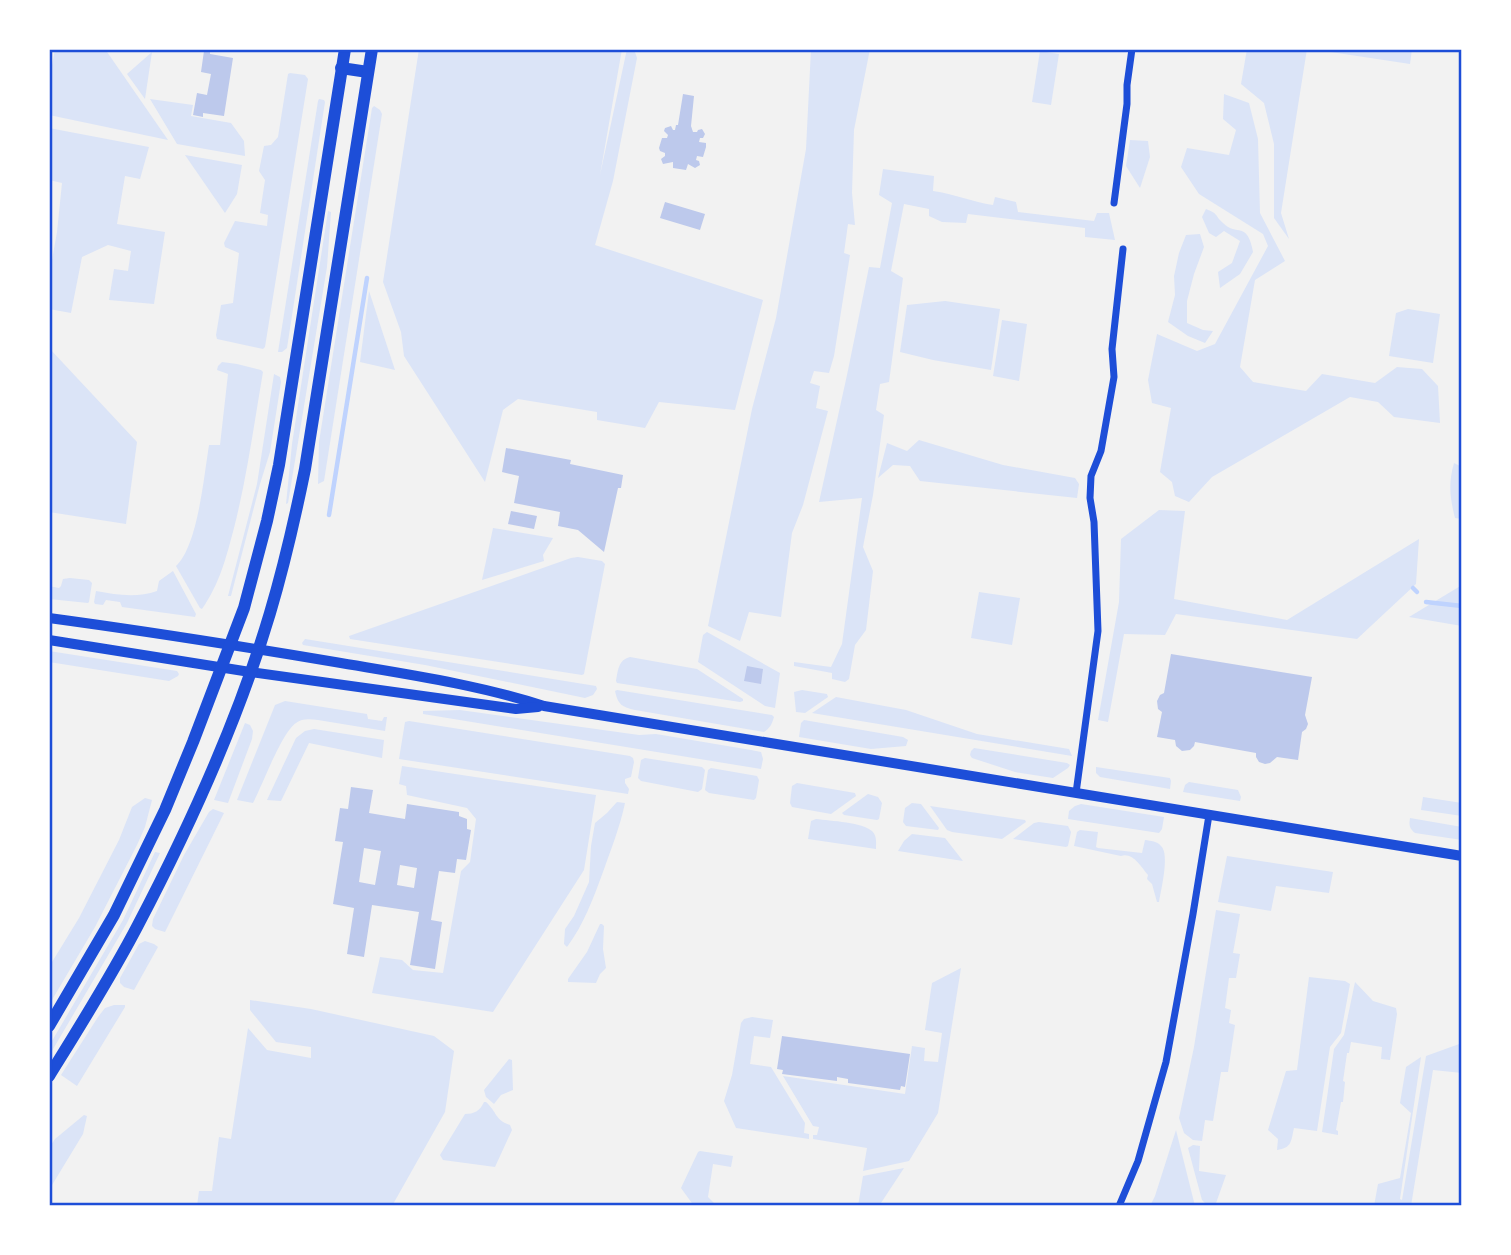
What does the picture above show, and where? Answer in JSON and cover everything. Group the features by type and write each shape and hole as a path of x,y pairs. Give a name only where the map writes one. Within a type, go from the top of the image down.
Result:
{"main road":[{"path":"49,1026 114,915 165,810 244,608 279,465 345,49"},
{"path":"49,1076 138,926 219,752 258,649 293,527 305,469 372,49"},
{"path":"341,68 368,72"}],"street":[{"path":"1114,203 1132,49"},
{"path":"1076,793 1098,631 1091,476 1101,450 1114,376 1112,348 1123,248"},
{"path":"49,618 258,649 439,680 544,706 1462,856"},
{"path":"49,640 222,668 516,709 544,706"},
{"path":"1119,1206 1138,1161 1166,1062 1209,815"}],"shaded area":[{"path":"55,49 105,49 168,140 49,115 49,82"},
{"path":"419,49 622,49 600,175 627,49 634,49 637,58 613,181 595,245 763,300 735,410 659,402 645,428 597,420 597,412 518,399 503,410 485,482 404,356 401,332 383,282"},
{"path":"811,49 870,49 854,130 852,193 855,225 848,224 844,253 850,255 834,356 829,373 814,371 810,383 820,386 816,408 828,411 803,505 792,533 781,617 749,612 740,641 708,626 752,409 776,318 806,149"},
{"path":"1247,49 1307,49 1281,213 1289,239 1274,218 1274,144 1264,103 1241,84"},
{"path":"1311,49 1412,49 1410,64"},
{"path":"1040,51 1059,54 1051,105 1032,102"},
{"path":"152,52 145,99 127,74"},
{"path":"290,73 305,75 308,79 263,349 217,339 221,305 233,303 239,253 225,247 224,243 235,221 267,226 268,215 260,213 265,180 259,171 264,146 271,145 278,137"},
{"path":"1224,94 1249,103 1258,139 1260,213 1285,261 1255,280 1240,367 1253,382 1306,391 1322,374 1375,383 1397,367 1422,369 1438,386 1440,423 1394,417 1378,402 1350,397 1212,477 1189,502 1175,496 1172,482 1160,472 1171,408 1152,403 1148,380 1157,334 1197,351 1215,344 1268,246 1263,234 1199,194 1181,167 1187,148 1229,155 1236,130 1223,119"},
{"path":"150,99 193,105 191,116 231,123 244,141 245,156 177,144"},
{"path":"319,99 325,102 287,348 278,352 318,101"},
{"path":"374,106 382,114 324,481 318,484 319,442"},
{"path":"49,128 149,147 140,179 125,176 117,224 165,232 154,304 109,300 114,269 128,271 131,251 108,245 82,257 71,313 49,309 49,277 62,183 49,180"},
{"path":"1130,140 1148,141 1150,157 1140,188 1126,166"},
{"path":"185,155 242,165 237,194 225,213"},
{"path":"883,169 934,176 933,191 993,205 995,197 1016,202 1018,212 1094,221 1097,213 1109,213 1115,240 1085,237 1085,228 968,214 966,223 942,222 929,216 929,209 904,204 891,271 903,278 889,382 880,384 876,410 884,415 863,547 873,571 866,630 855,645 849,679 845,682 832,679 832,673 794,666 794,662 831,667 842,644 862,498 819,502 869,267 880,268 892,203 879,195"},
{"path":"1206,209 1228,227 1245,232 1253,252 1240,274 1220,288 1218,272 1232,263 1240,241 1224,231 1216,237 1209,233 1202,217"},
{"path":"328,211 331,212 327,267 286,504 292,444"},
{"path":"1200,234 1204,247 1187,301 1187,323 1213,331 1205,343 1188,336 1168,322 1175,295 1174,276 1179,253 1186,235"},
{"path":"369,291 395,370 360,362"},
{"path":"945,301 1000,309 991,370 900,352 907,305"},
{"path":"1408,309 1440,314 1433,363 1389,356 1396,313"},
{"path":"1002,320 1027,324 1019,381 993,376"},
{"path":"49,348 137,442 126,524 49,512"},
{"path":"222,362 263,372 247,470 234,528 218,580 202,609 176,566 184,556 195,527 209,445 220,445 228,374 217,370"},
{"path":"274,374 280,377 281,382 270,452 231,596 228,596 257,484"},
{"path":"919,440 1003,465 1075,478 1079,484 1077,498 920,481 910,466 893,465 878,478 887,443 907,451"},
{"path":"1454,463 1462,467 1462,519 1455,518 1451,497 1450,484"},
{"path":"1159,510 1185,511 1174,599 1287,620 1419,539 1416,584 1357,639 1176,614 1165,635 1124,634 1108,722 1098,720 1119,602 1121,539"},
{"path":"493,528 553,538 543,555 544,561 482,580"},
{"path":"578,557 602,561 605,564 582,675 350,639 349,636"},
{"path":"173,571 196,614 195,617 122,607 120,602 106,600 103,605 94,602 96,591 134,595 157,591 159,581"},
{"path":"63,579 89,580 92,583 88,603 49,599 49,586 59,588"},
{"path":"1462,585 1462,626 1409,617"},
{"path":"979,592 1020,598 1012,645 971,638"},
{"path":"707,632 780,673 775,708 765,706 698,662 703,635"},
{"path":"305,639 596,686 597,689 593,695 585,698 425,665 303,645"},
{"path":"49,651 177,671 179,674 169,681 49,662"},
{"path":"630,657 697,669 743,701 617,683 619,666"},
{"path":"802,690 827,694 828,697 805,713 796,712 794,692"},
{"path":"615,691 774,717 764,732 635,710 619,702"},
{"path":"836,697 906,710 977,734 1069,749 1072,756 812,713"},
{"path":"285,701 367,714 368,719 382,721 387,717 385,731 315,720 298,721 285,737 253,803 237,800 275,705"},
{"path":"460,710 639,735 656,734 761,752 763,759 761,769 423,714 423,711"},
{"path":"804,720 908,740 906,746 871,749 799,737"},
{"path":"405,722 630,756 634,762 631,777 625,779 628,794 399,759"},
{"path":"245,723 250,725 253,731 252,739 228,803 214,800"},
{"path":"314,729 384,740 382,758 309,743 281,801 267,800 296,738 305,731"},
{"path":"974,748 1070,765 1053,778 1015,772 972,758 970,755"},
{"path":"645,758 702,767 705,770 702,789 698,792 641,781 638,778 641,760"},
{"path":"402,766 596,795 584,870 493,1012 372,993 380,957 402,960 413,970 443,973 461,871 470,862 476,819 467,808 407,795 406,786 399,784"},
{"path":"1096,767 1170,778 1170,789 1100,777 1096,773"},
{"path":"711,768 757,776 759,780 756,798 754,800 709,793 705,790 708,770"},
{"path":"1189,782 1238,790 1240,801 1183,792"},
{"path":"797,783 855,793 856,796 831,814 792,807 792,786"},
{"path":"868,794 878,797 882,803 879,819 842,813"},
{"path":"1423,797 1462,803 1462,816 1421,810"},
{"path":"145,798 152,800 137,845 95,927 49,1005 49,967 79,918 119,840 132,807"},
{"path":"617,802 625,803 621,821 588,911 567,947 564,944 565,929 574,916 589,882 595,823"},
{"path":"912,803 921,804 938,830 906,826 903,822 905,808"},
{"path":"1081,804 1164,817 1162,829 1159,833 1068,819 1069,811"},
{"path":"930,806 1026,822 1002,839 952,832 947,830"},
{"path":"213,809 224,813 165,932 155,929 152,926 153,919 184,855"},
{"path":"1410,818 1462,827 1462,840 1415,833 1410,826"},
{"path":"816,819 855,824 869,829 875,836 876,849 808,839 811,821"},
{"path":"1039,822 1068,826 1071,832 1068,846 1013,839"},
{"path":"1077,832 1098,832 1098,848 1142,853 1145,840 1159,844 1164,850 1165,864 1159,902 1152,884 1147,879 1148,875 1133,858 1074,846"},
{"path":"912,834 945,838 963,861 898,851"},
{"path":"155,852 160,853 127,923 49,1056 49,1046 123,920"},
{"path":"1227,856 1333,872 1329,893 1276,886 1271,911 1218,902"},
{"path":"1216,910 1240,914 1233,953 1240,954 1236,978 1229,978 1225,1008 1231,1010 1229,1023 1235,1025 1228,1072 1221,1072 1213,1121 1205,1120 1202,1141 1193,1140 1184,1133 1179,1118 1194,1047"},
{"path":"600,924 604,926 606,968 596,983 568,982 587,952"},
{"path":"145,941 158,947 134,990 124,987 120,978 139,944"},
{"path":"961,968 938,1113 909,1161 863,1171 867,1148 813,1139 819,1127 813,1126 783,1076 905,1094 912,1046 925,1048 924,1061 938,1062 942,1033 925,1030 932,983"},
{"path":"1309,977 1345,981 1350,984 1341,1033 1330,1047 1317,1131 1294,1128 1288,1146 1277,1150 1278,1139 1268,1130 1286,1071 1297,1070"},
{"path":"1355,982 1373,1001 1396,1008 1397,1014 1390,1060 1381,1059 1382,1047 1351,1042 1343,1081 1343,1102 1336,1130 1338,1135 1322,1132 1334,1049 1344,1035"},
{"path":"250,1000 311,1009 434,1036 454,1051 445,1112 392,1206 197,1206 199,1191 212,1191 219,1137 231,1139 248,1028 267,1050 311,1058 311,1047 276,1042 250,1010"},
{"path":"114,1005 125,1007 77,1086 61,1075 98,1017 105,1008"},
{"path":"752,1017 773,1020 770,1038 754,1036 750,1064 771,1067 805,1123 804,1133 809,1134 809,1139 736,1128 724,1101 732,1075 741,1023"},
{"path":"1462,1043 1462,1073 1433,1070 1411,1206 1374,1206 1378,1184 1400,1178 1411,1113 1400,1103 1406,1067 1421,1057 1400,1199 1402,1200 1426,1056"},
{"path":"509,1059 512,1060 513,1090 501,1095 494,1104 486,1097 484,1090"},
{"path":"484,1102 501,1121 510,1125 512,1130 495,1167 443,1160 440,1155 465,1114 481,1108"},
{"path":"84,1115 87,1116 83,1134 49,1190 49,1148 55,1139"},
{"path":"1176,1130 1195,1206 1150,1206 1155,1196"},
{"path":"1193,1145 1200,1146 1199,1171 1226,1175 1215,1206 1208,1206 1202,1200 1188,1148"},
{"path":"700,1151 733,1156 731,1167 713,1164 708,1197 714,1203 734,1206 694,1206 681,1188"},
{"path":"904,1168 879,1206 858,1206 863,1176"}],"building":[{"path":"204,51 233,58 224,116 203,113 203,117 193,115 197,93 207,95 211,74 201,72"},
{"path":"683,94 694,96 691,126 693,132 702,129 705,134 699,142 706,143 703,157 697,156 696,160 700,165 695,168 688,164 686,170 673,168 673,162 663,164 661,159 665,153 659,148 662,138 667,138 668,135 664,131 665,128 671,126 675,130 678,125"},
{"path":"665,202 705,214 700,230 660,218"},
{"path":"506,448 571,460 570,464 623,475 604,552 578,530 558,526 560,512 514,503 519,476 502,472"},
{"path":"511,511 537,516 534,529 508,524"},
{"path":"1171,654 1312,677 1305,715 1308,724 1302,732 1298,760 1277,757 1265,764 1259,762 1256,753 1195,742 1190,750 1182,751 1176,746 1175,740 1157,737 1162,712 1158,709 1157,701 1164,693"},
{"path":"747,666 763,669 761,684 744,681"},
{"path":"351,787 373,790 369,813 405,819 407,804 459,812 459,816 467,819 467,829 471,830 466,860 457,859 455,873 439,871 431,920 442,922 435,969 410,965 419,912 372,905 364,957 347,954 354,908 333,904 343,842 335,841 340,808 348,809","holes":["364,848 381,851 375,885 359,882","400,865 417,868 414,888 397,885"]},
{"path":"782,1036 910,1054 905,1087 901,1086 900,1090 848,1083 848,1079 837,1077 837,1081 782,1074 783,1070 777,1069"}],"waterway":[{"path":"329,515 367,278"},
{"path":"1413,588 1417,592"},
{"path":"1426,602 1462,606"}]}
